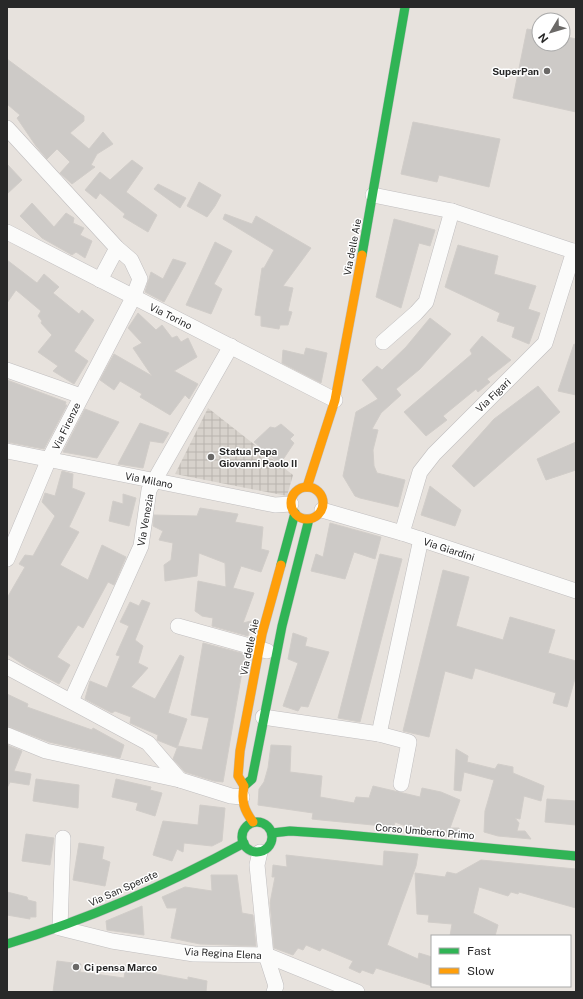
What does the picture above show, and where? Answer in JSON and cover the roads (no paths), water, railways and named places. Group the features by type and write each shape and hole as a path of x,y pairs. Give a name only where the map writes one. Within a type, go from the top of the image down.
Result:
{"street":[{"name":"Via delle Aie","path":"307,487 335,400 373,195 405,7"},
{"name":"Via Firenze","path":"7,128 117,248 131,260 140,279 133,298 49,460 7,559"},
{"path":"373,195 452,211 575,252"},
{"path":"383,342 416,313 426,302 452,211"},
{"name":"Via Torino","path":"7,232 133,298 231,346 335,400"},
{"path":"100,280 117,248"},
{"name":"Via Figari","path":"402,533 420,472 434,454 545,343 575,252"},
{"name":"Via Venezia","path":"71,701 141,546 149,490 155,482 231,346"},
{"path":"7,370 81,396"},
{"name":"Via Milano","path":"7,451 293,509"},
{"path":"307,487 320,494 323,504 322,510 319,514 309,519 299,517 293,509 294,494 307,487"},
{"name":"Via delle Aie","path":"253,822 245,811 243,791 238,776 240,751 272,593 293,509"},
{"name":"Via Giardini","path":"322,510 421,539 576,591"},
{"path":"7,735 46,751 180,780 231,796 243,791 252,779 276,653 309,519"},
{"path":"379,734 421,539"},
{"path":"178,626 276,653"},
{"path":"7,667 148,743 180,780"},
{"path":"263,717 379,734 409,742 401,784"},
{"path":"253,822 263,822 272,833 272,838 268,847 260,852 250,850 244,843 243,833 248,824 253,822"},
{"name":"Corso Umberto Primo","path":"272,833 290,831 336,834 576,856"},
{"path":"60,928 62,838"},
{"name":"Via San Sperate","path":"7,944 60,928 170,880 244,843"},
{"path":"260,852 257,864 266,955 276,986 274,992"},
{"name":"Via Regina Elena","path":"60,928 112,941 194,954 266,955 358,992"}],"place":[{"name":"SuperPan","path":"547,71"},
{"name":"Statua Papa Giovanni Paolo II","path":"211,457"},
{"name":"Ci pensa Marco","path":"76,967"}]}
